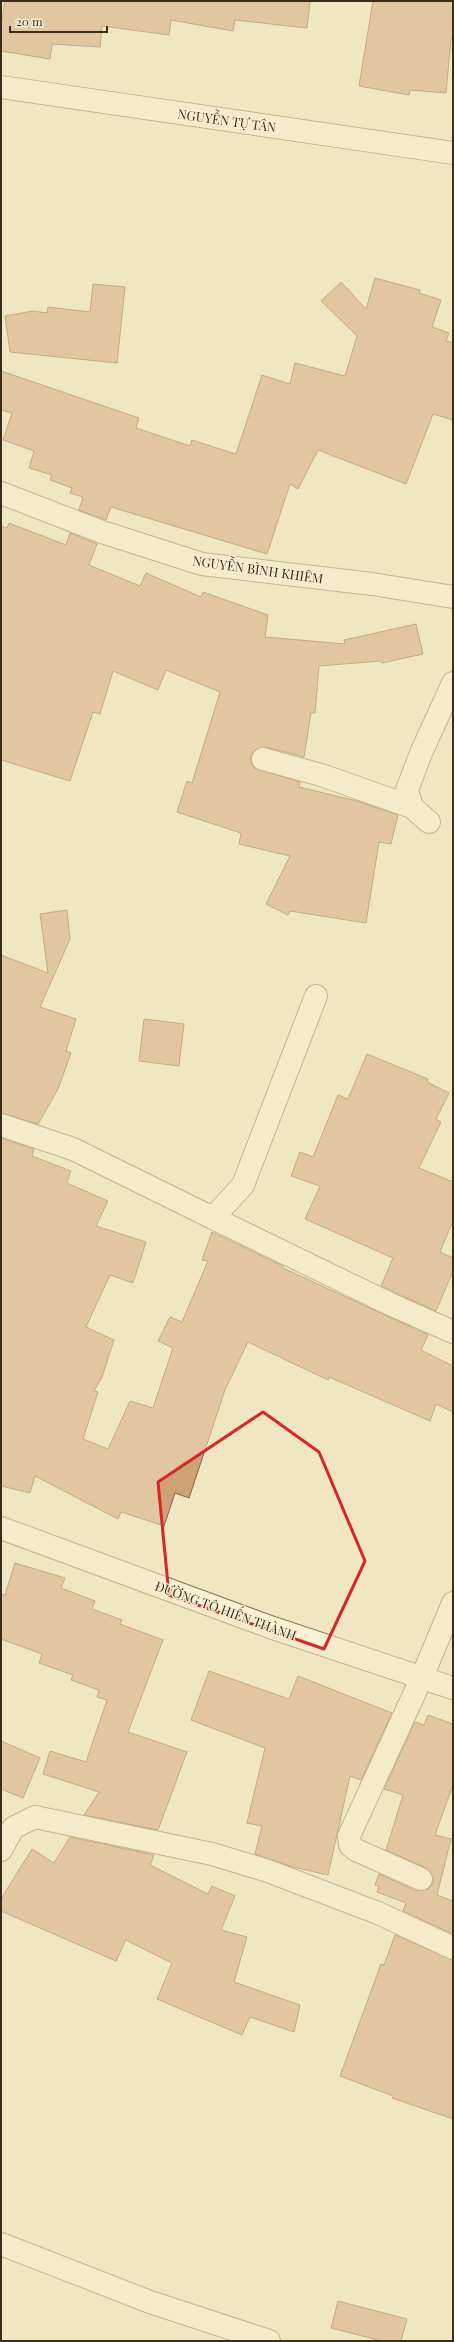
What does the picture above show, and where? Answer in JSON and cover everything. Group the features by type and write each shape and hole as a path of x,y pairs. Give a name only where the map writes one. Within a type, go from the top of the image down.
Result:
{"street":[{"name":"NGUYỄN TỰ TÂN","path":"1,88 453,153"},
{"name":"NGUYỄN BÌNH KHIÊM","path":"1,493 102,532 202,564 372,584 453,597"},
{"path":"412,806 407,790 421,753 453,683"},
{"path":"263,759 321,775 412,806 428,822"},
{"path":"213,1218 244,1185 316,996"},
{"path":"1,1124 73,1150 390,1304 453,1332"},
{"name":"ĐƯỜNG TÔ HIẾN THÀNH","path":"1,1528 270,1627 453,1688"},
{"path":"421,1879 362,1853 350,1845 349,1836 422,1677 453,1603"},
{"path":"1,1850 13,1828 35,1816 204,1853 268,1871 378,1913 453,1948"},
{"path":"1,2244 150,2302 269,2341"}],"highlighted area":[{"path":"263,1412 319,1452 365,1561 324,1649 169,1595 158,1482"}],"building":[{"path":"5,1 310,1 307,28 235,20 233,31 171,20 169,35 102,26 100,47 52,44 50,59 1,51 1,26"},
{"path":"373,1 453,1 453,39 451,39 446,93 410,90 409,95 359,86"},
{"path":"375,278 420,290 419,293 441,300 432,327 449,333 446,341 453,343 453,420 433,414 406,484 318,450 298,489 290,484 267,554 111,507 106,520 79,510 83,497 70,493 72,488 50,480 52,475 29,468 34,451 3,440 12,413 1,410 1,371 139,418 136,428 190,446 192,440 236,454 262,375 290,384 295,363 345,376 357,336 321,301 341,282 366,309"},
{"path":"93,284 125,287 117,363 10,352 5,316 33,311 47,313 48,307 90,312"},
{"path":"9,523 66,545 70,533 97,544 89,565 140,586 146,573 201,597 203,592 268,615 265,637 345,644 344,640 416,624 423,654 382,663 381,661 319,666 315,713 311,713 304,757 266,747 255,750 251,756 251,763 254,768 300,782 299,787 357,801 398,815 391,844 379,842 366,923 290,911 288,915 266,904 290,856 239,844 241,833 177,812 187,781 192,783 220,692 166,670 158,690 113,671 100,714 93,712 70,781 1,760 1,526 7,528"},
{"path":"67,910 70,939 40,1007 76,1019 66,1051 71,1053 58,1089 38,1124 1,1113 1,955 48,973 40,914"},
{"path":"144,1019 184,1024 179,1066 139,1061"},
{"path":"367,1054 428,1079 427,1082 449,1093 436,1119 441,1122 419,1168 453,1182 453,1221 440,1252 453,1258 453,1271 436,1311 381,1286 393,1258 305,1219 320,1186 291,1176 300,1152 313,1157 338,1095 348,1099"},
{"path":"1,1138 34,1149 32,1156 71,1171 67,1182 69,1184 108,1201 96,1226 146,1242 133,1283 110,1275 86,1327 114,1340 102,1377 94,1391 98,1392 83,1439 108,1449 130,1401 153,1408 173,1348 158,1341 170,1317 182,1322 208,1261 202,1260 212,1232 283,1266 283,1268 428,1335 421,1350 453,1366 453,1412 436,1404 430,1421 329,1377 328,1380 248,1342 225,1390 189,1498 175,1493 164,1526 121,1512 118,1519 35,1476 30,1493 1,1486"},
{"path":"15,1563 65,1578 61,1588 95,1601 92,1609 122,1620 120,1624 163,1640 128,1732 187,1752 158,1830 84,1815 99,1792 43,1774 50,1751 86,1762 107,1700 97,1697 99,1690 71,1680 73,1675 39,1663 42,1654 1,1639 1,1594 5,1595"},
{"path":"209,1671 289,1699 298,1676 392,1713 361,1780 350,1776 328,1875 293,1867 255,1854 262,1826 247,1823 265,1748 191,1720"},
{"path":"428,1715 453,1724 453,1785 435,1835 451,1839 437,1895 453,1901 453,1934 403,1911 406,1903 377,1892 379,1886 375,1885 379,1874 416,1891 428,1889 433,1884 433,1877 426,1868 386,1850 403,1795 384,1789 415,1722 424,1725"},
{"path":"1,1741 40,1758 23,1798 1,1789"},
{"path":"70,1837 154,1855 150,1865 208,1894 212,1886 235,1896 221,1930 247,1937 234,1982 300,2005 294,2032 250,2017 242,2035 157,1999 172,1963 126,1940 116,1961 1,1911 1,1899 32,1849 54,1863"},
{"path":"395,1935 453,1960 453,2119 392,2098 393,2096 340,2076 381,1964 384,1965"},
{"path":"338,2301 407,2319 401,2341 382,2341 331,2328"}]}
